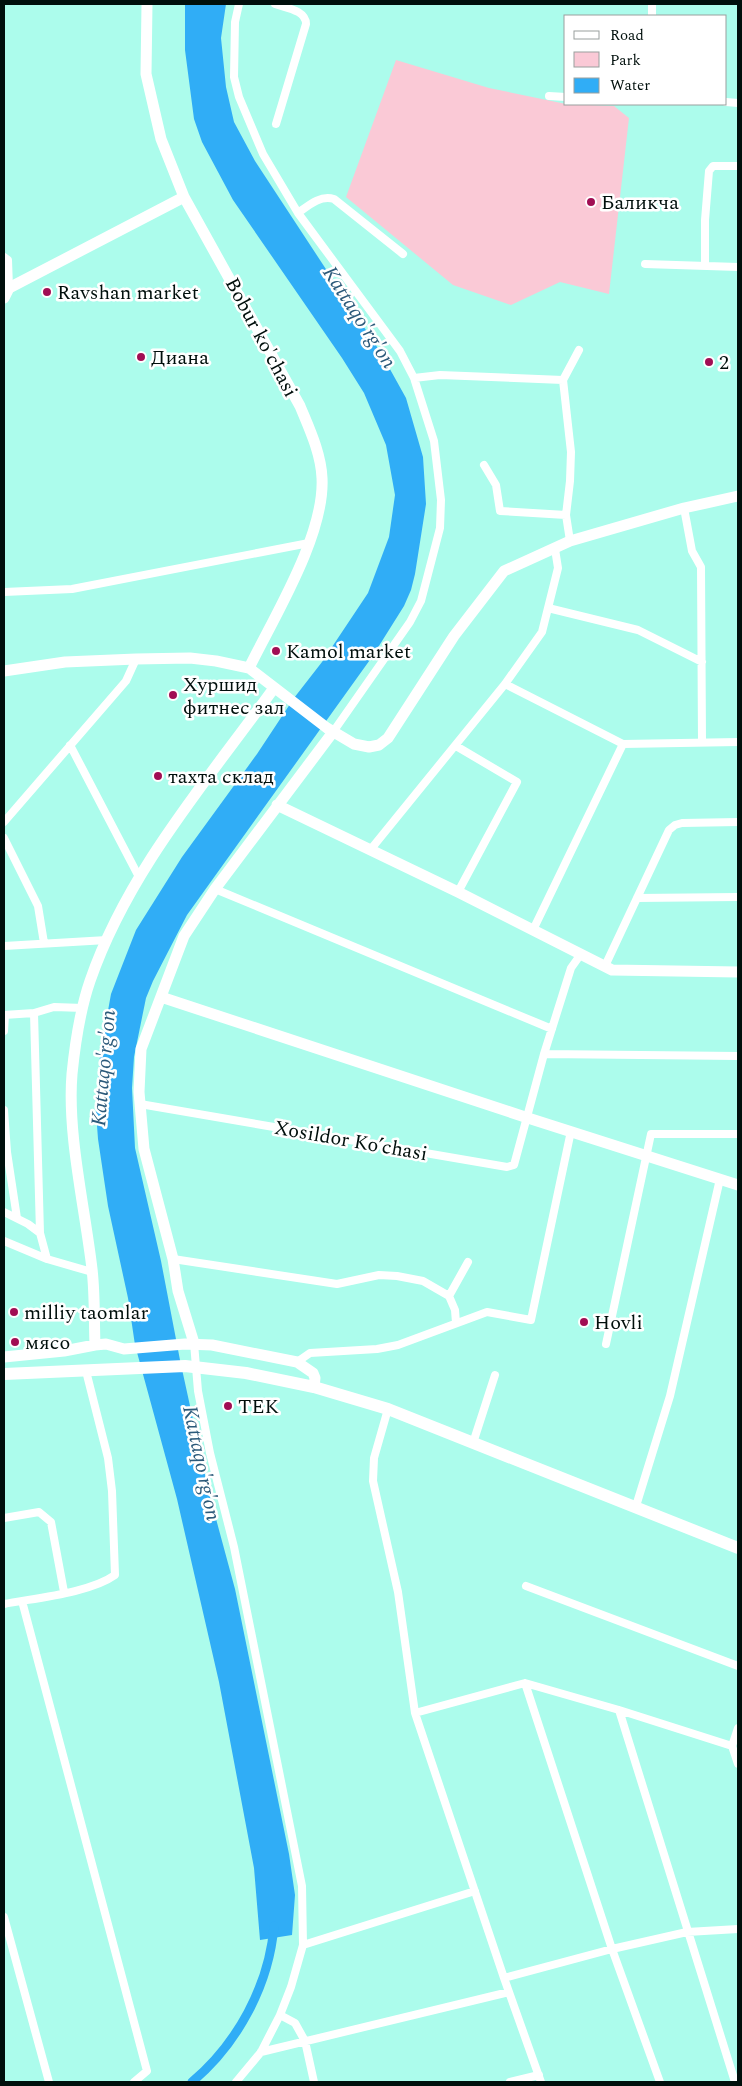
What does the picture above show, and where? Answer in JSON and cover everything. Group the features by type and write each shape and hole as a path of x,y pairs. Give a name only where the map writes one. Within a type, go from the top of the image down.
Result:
{"main road":[{"path":"4,1374 156,1366 215,1368 314,1387 388,1409 738,1548"}],"street":[{"name":"Bobur ko'chasi","path":"147,4 146,74 161,139 184,197 295,398 314,442 322,477 321,508 305,556 249,668"},
{"path":"236,2082 261,2052 280,2016 303,1946 302,1886 234,1547 210,1453 173,1259 144,1149 140,1104 141,1049 184,936 215,889 405,629 421,601 440,528 440,500 434,441 414,378 400,351 298,212 263,154 239,97 234,77 234,55 235,22 239,4"},
{"path":"275,4 302,14 306,18 306,24 276,124"},
{"path":"549,96 564,97"},
{"path":"705,266 705,220 709,171 713,166 738,166"},
{"path":"6,293 184,197"},
{"path":"298,212 319,199 326,197 334,199 403,254"},
{"path":"4,257 8,260 6,293"},
{"path":"645,264 738,267"},
{"path":"570,541 566,515 571,452 563,380 579,350"},
{"path":"414,378 440,375 563,380"},
{"path":"484,465 496,485 500,511 566,515"},
{"path":"4,671 65,662 136,658 190,658 249,668 330,730 354,744 369,747 378,745 388,738 454,636 504,571 570,541 684,508 738,496"},
{"path":"684,508 692,551 701,567 702,742"},
{"path":"4,592 72,589 309,543"},
{"path":"371,849 505,684 542,632 558,568 555,549"},
{"path":"548,608 638,630 702,662"},
{"path":"4,822 126,680 136,658"},
{"path":"505,684 623,744 738,742"},
{"path":"95,1345 92,1272 73,1127 72,1075 83,1008 90,982 107,940 139,878 195,795 274,688"},
{"path":"533,930 623,744"},
{"path":"70,745 139,878"},
{"path":"456,746 517,782 458,892"},
{"path":"277,805 371,849 612,970 738,972"},
{"path":"605,966 669,830 675,825 738,822"},
{"path":"4,838 38,906 44,943"},
{"path":"215,889 552,1029"},
{"path":"638,898 738,897"},
{"path":"4,946 107,940"},
{"path":"528,1118 544,1054 571,968 581,954"},
{"path":"160,997 738,1185"},
{"path":"4,1031 4,1015 34,1013 54,1007 83,1008"},
{"path":"34,1013 40,1233 47,1259"},
{"path":"544,1054 738,1056"},
{"name":"Xosildor Ko’chasi","path":"140,1104 508,1167 514,1165 528,1118"},
{"path":"4,1110 7,1181 17,1218"},
{"path":"296,1362 310,1353 377,1349 398,1345 487,1312 531,1320 571,1131"},
{"path":"606,1344 651,1134 738,1134"},
{"path":"636,1506 670,1396 720,1179"},
{"path":"4,1212 40,1233"},
{"path":"4,1241 47,1259 92,1272"},
{"path":"173,1259 337,1284 379,1275 423,1281 449,1296 455,1310 456,1323"},
{"path":"449,1296 468,1262"},
{"path":"4,1357 64,1352 106,1344 130,1349 190,1343 239,1349 296,1362 313,1373 315,1378 314,1387"},
{"path":"4,1604 107,1581 116,1575 112,1491 108,1458 86,1371"},
{"path":"473,1443 495,1375"},
{"path":"388,1409 374,1458 373,1481 398,1592 415,1713 504,1978 540,2078 510,2082"},
{"path":"4,1518 39,1512 51,1522 64,1592"},
{"path":"526,1586 738,1666"},
{"path":"22,1601 147,2071 134,2082"},
{"path":"415,1713 525,1683 619,1710 732,1746"},
{"path":"525,1683 612,1949 660,2082"},
{"path":"619,1710 734,2082"},
{"path":"738,1728 732,1746 738,1764"},
{"path":"303,1946 475,1891"},
{"path":"4,1917 49,2082"},
{"path":"504,1978 612,1949 687,1932 738,1929"},
{"path":"261,2052 509,1992"},
{"path":"280,2016 295,2023 305,2041 314,2082"}],"green space":[{"path":"396,60 489,88 564,105 614,106 629,118 609,294 560,282 511,305 453,285 346,197"}],"water":[{"path":"185,4 226,4 221,38 226,87 234,122 255,161 381,353 406,398 423,457 426,504 415,574 404,606 372,657 187,915 146,998 134,1057 132,1088 135,1148 161,1261 209,1493 235,1589 289,1854 295,1895 292,1935 260,1940 254,1868 219,1682 177,1499 135,1345 128,1298 108,1206 96,1112 100,1055 111,994 136,930 182,857 257,754 294,698 322,662 368,593 389,537 395,495 386,445 364,393 233,200 202,142 194,119 185,50"}],"waterway":[{"name":"Kattaqo'rg'on","path":"192,2082 223,2050 248,2012 258,1992 265,1970 274,1926"}],"place":[{"name":"Баликча","path":"591,202"},
{"name":"Ravshan market","path":"47,292"},
{"name":"Диана","path":"141,357"},
{"name":"2","path":"709,362"},
{"name":"Kamol market","path":"276,651"},
{"name":"Хуршид фитнес зал","path":"173,695"},
{"name":"тахта склад","path":"158,776"},
{"name":"milliy taomlar","path":"14,1312"},
{"name":"Hovli","path":"584,1322"},
{"name":"мясо","path":"15,1342"},
{"name":"TEK","path":"228,1406"}]}
